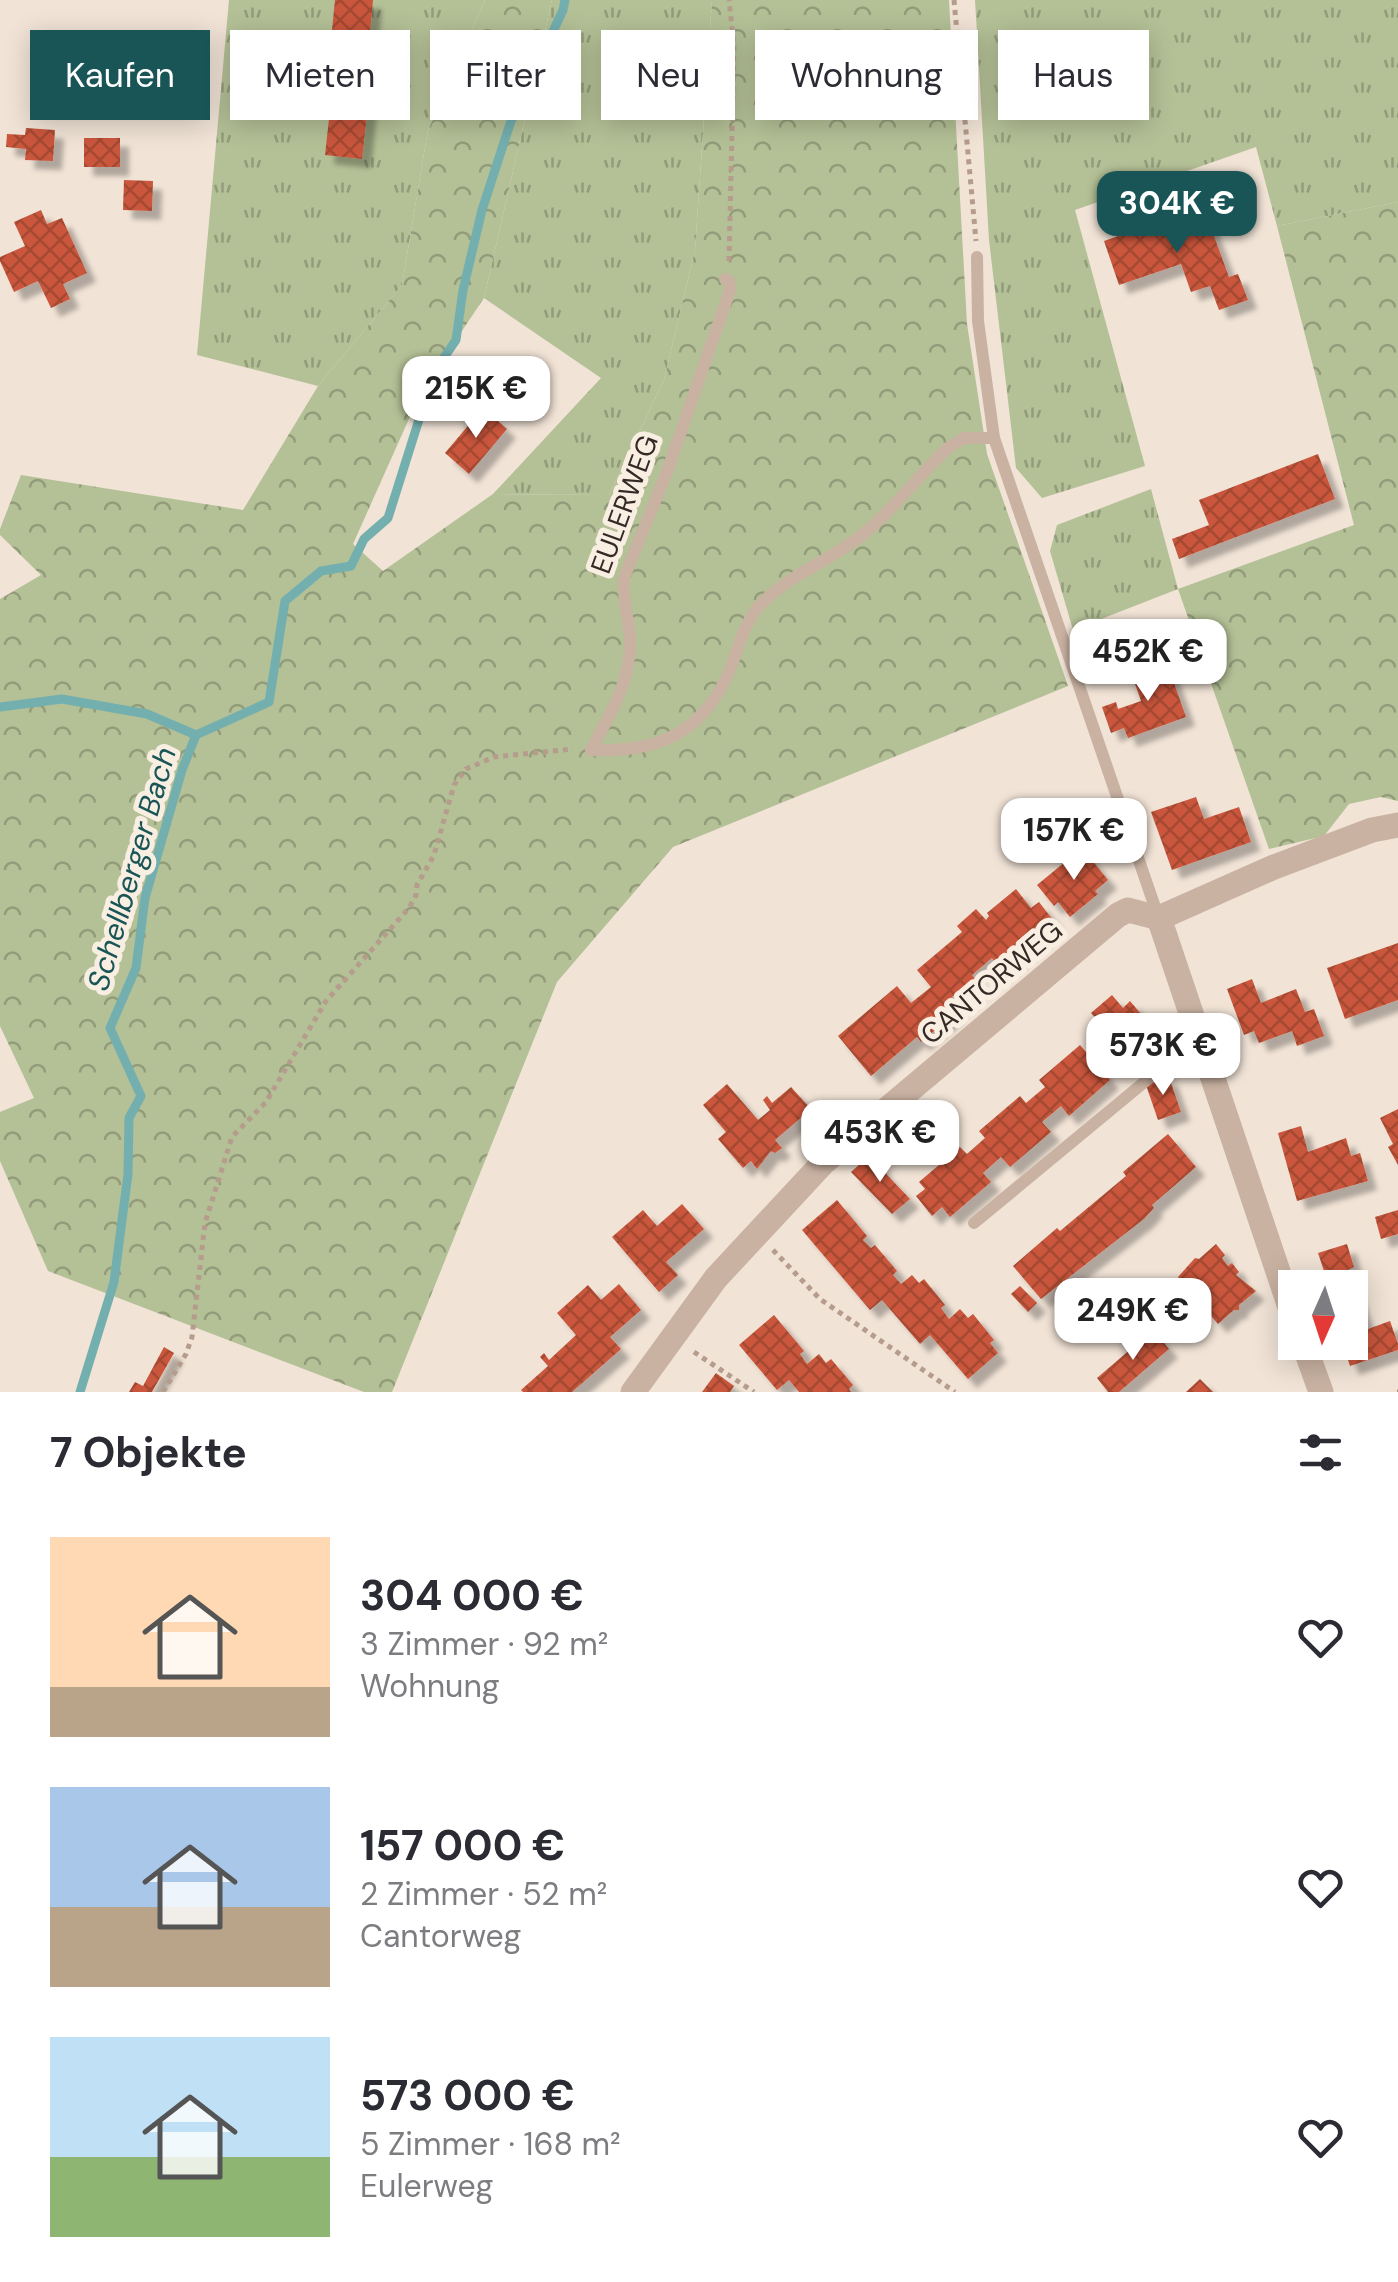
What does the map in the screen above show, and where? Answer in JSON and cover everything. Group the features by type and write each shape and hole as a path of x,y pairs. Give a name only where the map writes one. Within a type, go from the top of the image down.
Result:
{"street":[{"path":"1278,1271 1159,918 1274,867 1372,830 1398,826"},
{"name":"CANTORWEG","path":"633,1392 716,1278 824,1164 1118,915 1128,910 1159,918"},
{"path":"1309,1360 1321,1392"}],"lane":[{"path":"976,257 978,321 994,438 1159,918"},
{"name":"EULERWEG","path":"592,750 627,670 630,640 624,578 667,472 730,290 725,279"},
{"path":"592,750 652,745 697,721 720,693 750,618 768,598 872,526 948,448 964,438 994,438"},
{"path":"974,1223 1200,1036"}],"path":[{"path":"725,279 732,228 734,46 729,0"},
{"path":"954,0 976,257"},
{"path":"163,1392 192,1337 205,1224 232,1136 266,1102 334,992 410,908 417,886 430,866 454,785 466,769 494,757 559,749 592,750"},
{"path":"784,1263 820,1300 954,1392"},
{"path":"705,1359 752,1391"}],"green space":[{"path":"229,0 485,0 472,30 430,30 432,120 402,285 318,386 197,355"},
{"path":"485,0 552,0 545,30 472,30"},
{"path":"552,0 712,0 710,30 601,30 601,120 704,120 695,250 664,380 609,495 493,494 601,378 484,298 525,120 581,120 581,30 545,30"},
{"path":"712,0 949,0 951,30 755,30 755,120 956,120 967,324 987,454 1068,686 673,847 557,982 392,1392 364,1392 48,1271 0,1161 0,1112 34,1098 0,1026 0,599 41,575 0,535 0,529 21,475 243,510 318,386 402,285 432,120 525,120 484,298 421,392 353,544 383,571 493,494 609,495 664,380 695,250 704,120 735,120 735,30 710,30"},
{"path":"975,0 1398,0 1398,202 1277,226 1256,147 1075,210 1145,466 1042,498 1016,468 989,240"},
{"path":"1398,202 1398,801 1381,797 1349,804 1324,836 1269,849 1178,589 1354,525 1277,226"},
{"path":"1151,489 1178,589 1073,630 1050,551 1057,525"}],"building":[{"path":"335,0 373,0 370,30 332,30"},
{"path":"329,120 366,120 362,159 325,155"},
{"path":"26,128 55,130 53,161 25,160 26,149 6,147 7,134 25,135"},
{"path":"84,138 120,138 120,167 84,167"},
{"path":"124,180 153,181 152,211 123,210"},
{"path":"1203,206 1229,277 1238,274 1248,300 1219,310 1210,286 1191,292 1181,264 1119,285 1104,241"},
{"path":"41,210 47,224 62,218 87,273 63,284 70,299 51,308 38,281 14,292 0,261 0,257 25,246 14,222"},
{"path":"483,408 507,429 469,474 445,453"},
{"path":"1318,454 1335,499 1179,559 1172,539 1209,525 1199,500"},
{"path":"1167,663 1186,717 1128,738 1124,728 1111,733 1102,707 1116,702 1118,709 1141,701 1132,675"},
{"path":"1196,797 1204,819 1239,807 1251,842 1172,870 1151,812"},
{"path":"1082,848 1108,880 1095,891 1098,894 1070,917 1058,902 1054,906 1037,885"},
{"path":"1016,889 1031,908 1039,902 1053,920 1017,949 1022,954 1001,969 992,958 972,975 980,985 971,992 966,985 945,1003 954,1014 921,1042 917,1037 871,1076 838,1036 897,986 911,1003 931,987 917,970 962,932 957,926 976,909 986,920 987,913"},
{"path":"1398,943 1398,1000 1345,1019 1327,968"},
{"path":"1252,979 1261,1003 1296,989 1305,1012 1314,1009 1324,1036 1297,1046 1292,1031 1259,1043 1254,1031 1244,1035 1227,989"},
{"path":"1112,995 1123,1008 1130,1001 1159,1035 1131,1058 1091,1013"},
{"path":"1080,1045 1110,1080 1069,1116 1061,1106 1042,1122 1051,1132 1010,1167 1001,1157 983,1173 991,1182 950,1217 942,1207 932,1216 916,1196 925,1189 919,1182 960,1147 967,1154 985,1138 979,1131 1020,1096 1026,1103 1045,1087 1039,1080"},
{"path":"1169,1077 1181,1112 1158,1120 1146,1085"},
{"path":"727,1084 758,1120 770,1110 763,1100 767,1096 772,1103 791,1087 811,1109 775,1140 782,1148 771,1151 757,1169 751,1161 743,1168 718,1139 726,1132 703,1105"},
{"path":"1398,1109 1398,1165 1380,1118"},
{"path":"1301,1126 1308,1152 1346,1138 1351,1156 1360,1153 1368,1181 1297,1201 1278,1133"},
{"path":"1168,1134 1196,1167 1152,1205 1154,1208 1144,1219 1041,1299 1013,1266 1126,1176 1123,1172"},
{"path":"869,1156 910,1199 892,1214 851,1172"},
{"path":"837,1200 867,1236 863,1240 871,1248 875,1245 897,1271 893,1275 901,1284 912,1275 919,1283 924,1279 945,1305 941,1308 949,1319 960,1309 968,1318 973,1314 994,1340 990,1343 998,1353 968,1379 930,1335 920,1344 882,1300 870,1310 802,1230"},
{"path":"682,1204 704,1229 666,1262 678,1275 659,1292 612,1237 643,1210 657,1226"},
{"path":"1398,1210 1398,1234 1381,1239 1375,1217"},
{"path":"1216,1244 1228,1266 1232,1263 1239,1272 1236,1275 1256,1291 1239,1305 1239,1310 1218,1324 1178,1277 1195,1258 1199,1259"},
{"path":"1347,1244 1354,1267 1324,1270 1318,1253"},
{"path":"619,1284 641,1310 610,1337 621,1349 572,1392 523,1392 548,1366 540,1357 544,1353 549,1360 576,1335 557,1313 588,1285 601,1300"},
{"path":"1020,1286 1037,1303 1028,1312 1011,1294"},
{"path":"774,1315 804,1351 800,1354 807,1364 819,1354 826,1363 831,1359 853,1385 851,1392 799,1392 789,1380 777,1390 739,1345"},
{"path":"1390,1321 1398,1350 1368,1360 1368,1329"},
{"path":"1153,1330 1169,1349 1119,1392 1108,1392 1097,1378"},
{"path":"164,1347 174,1353 152,1392 129,1392 135,1382 143,1386"},
{"path":"716,1373 734,1386 730,1392 702,1392"},
{"path":"1200,1379 1213,1392 1186,1392"}],"waterway":[{"name":"Schellberger Bach","path":"80,1392 114,1282 128,1174 129,1118 141,1096 110,1028 136,968 145,898 182,770 196,735 269,702 285,601 321,571 351,566 364,539 388,518 434,372 456,340 482,210 511,121 565,0"},
{"path":"0,707 62,699 147,714 196,735"}]}
